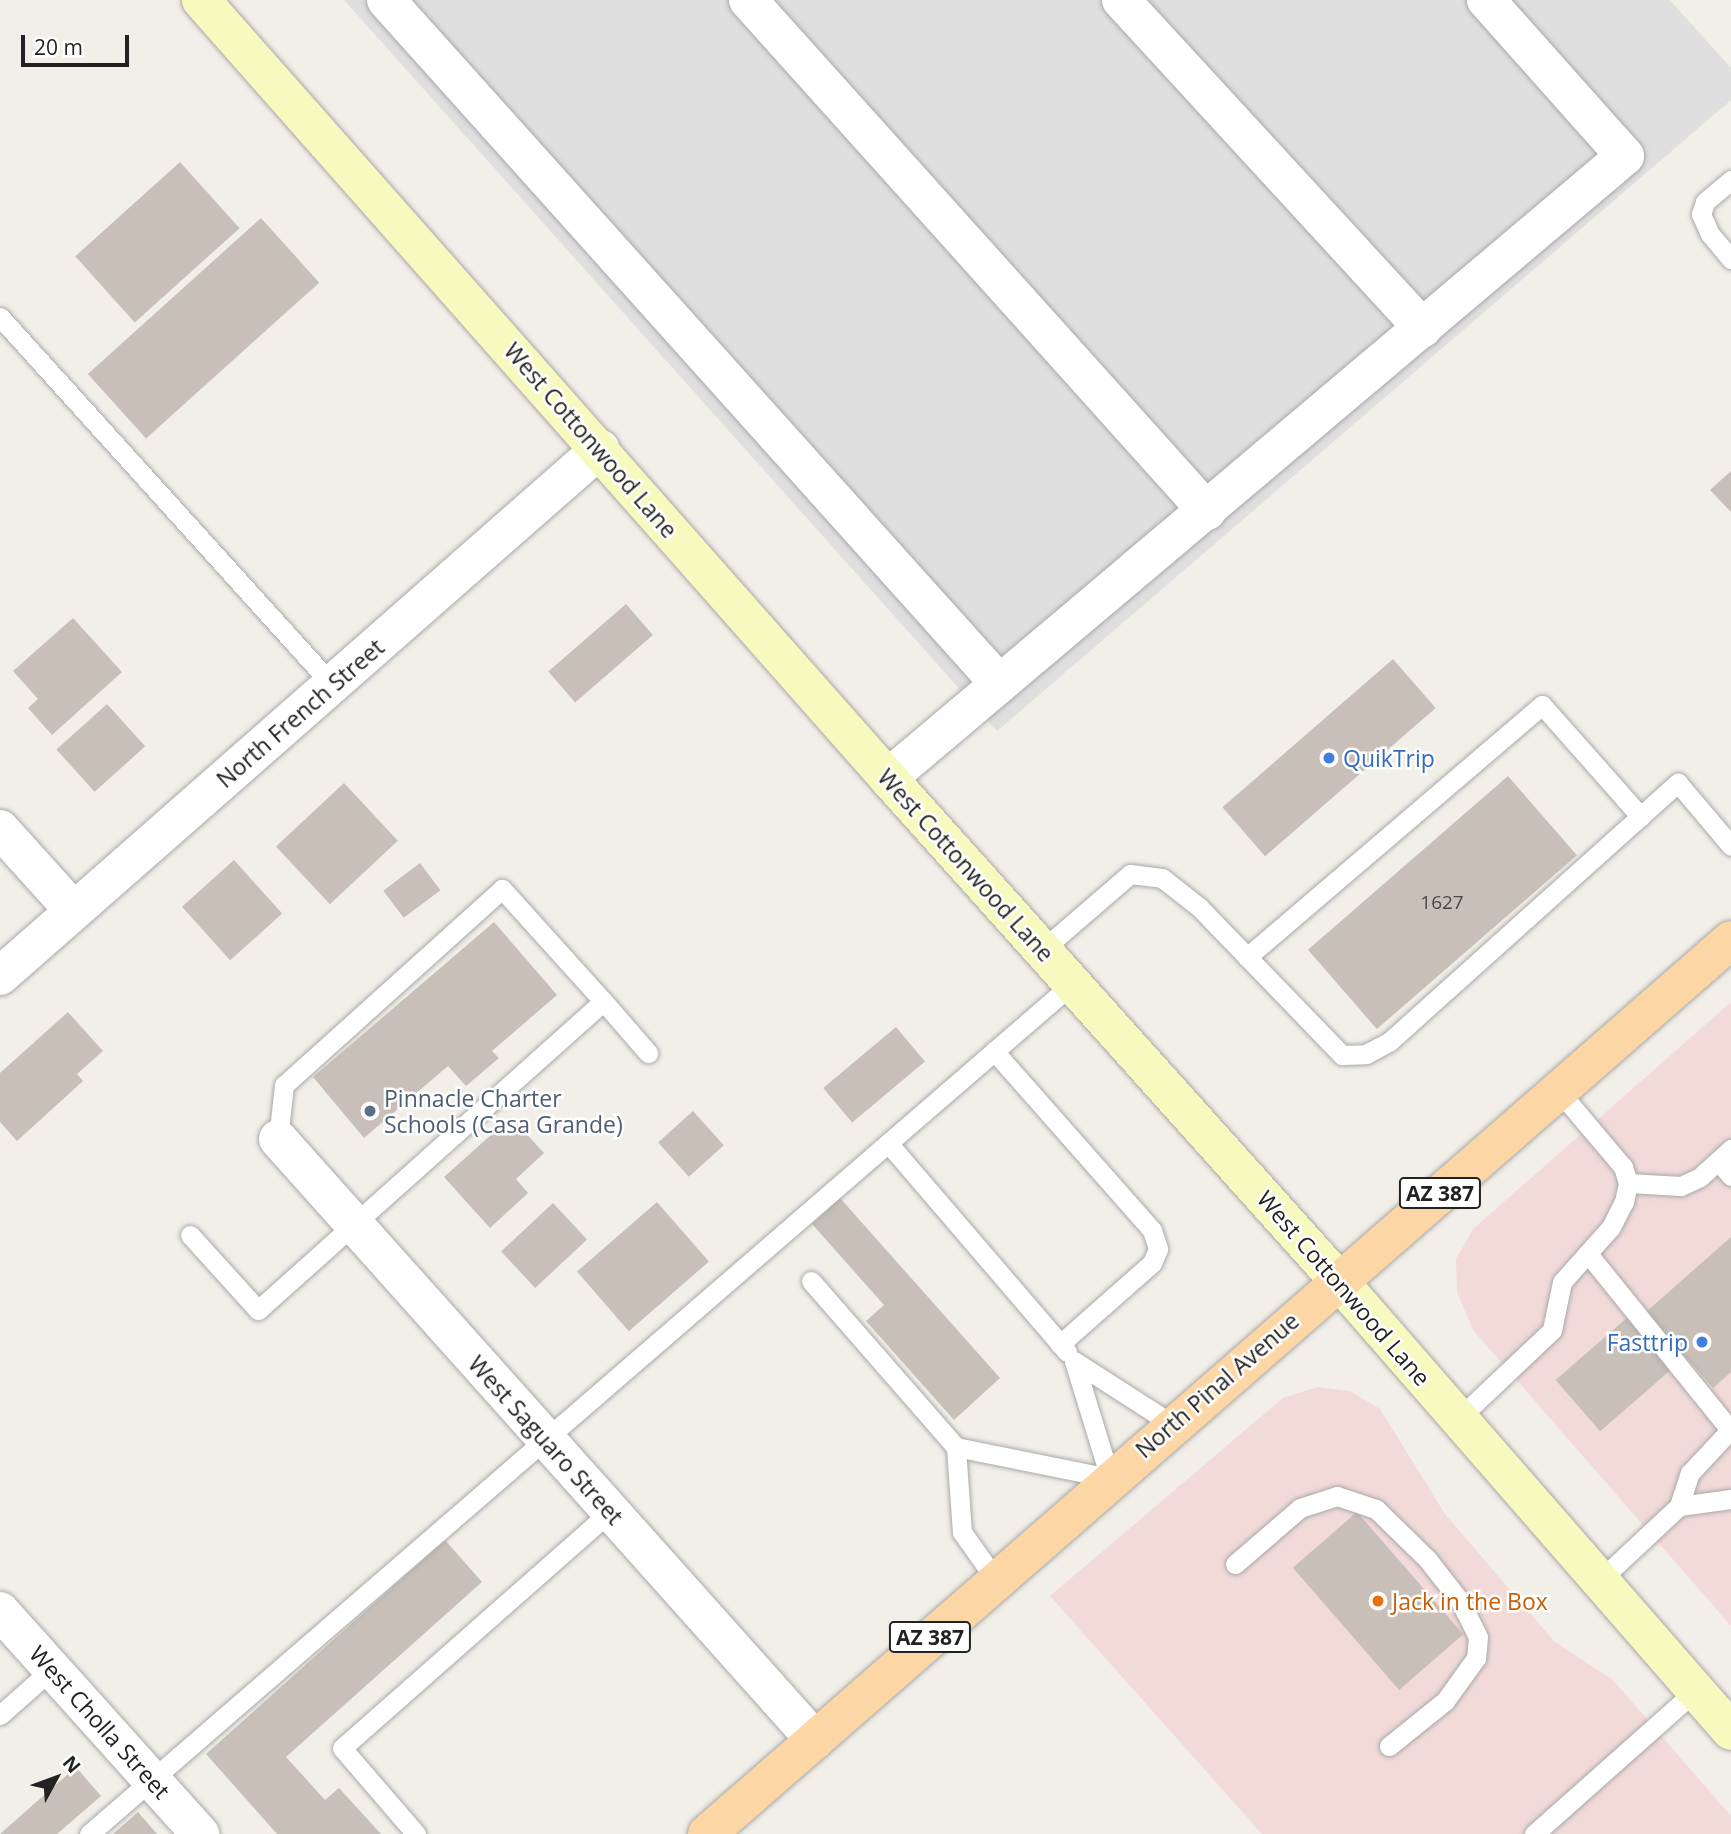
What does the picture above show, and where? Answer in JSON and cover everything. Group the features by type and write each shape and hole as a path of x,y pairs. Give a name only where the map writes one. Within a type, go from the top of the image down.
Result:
{"main road":[{"name":"West Cottonwood Lane","path":"201,0 888,778 1338,1280 1731,1731"},
{"name":"North Pinal Avenue","path":"707,1834 1110,1478 1731,940"}],"street":[{"path":"386,0 998,682"},
{"path":"748,0 1208,511"},
{"path":"1121,0 1423,328"},
{"path":"888,778 998,682 1208,511 1625,156 1486,0"},
{"name":"North French Street","path":"0,976 600,449"},
{"path":"0,829 74,911"},
{"name":"West Saguaro Street","path":"278,1139 815,1740"},
{"name":"West Cholla Street","path":"0,1611 200,1834"}],"lane":[{"path":"1731,180 1705,202 1701,214 1710,234 1731,259"},
{"path":"0,317 332,685"},
{"path":"1247,957 1542,705 1642,817"},
{"path":"1042,950 1130,874 1162,878 1199,907 1342,1055 1366,1054 1390,1041 1678,783 1731,846"},
{"path":"278,1139 284,1084 502,889 648,1053"},
{"path":"89,1834 1072,984"},
{"path":"190,1235 258,1310 352,1222 603,1001"},
{"path":"993,1051 1152,1230 1158,1249 1152,1264 1060,1344"},
{"path":"1458,1419 1552,1330 1562,1282 1589,1255 1611,1227 1628,1182 1623,1167 1559,1091"},
{"path":"888,1143 1074,1361 1172,1424"},
{"path":"1628,1182 1681,1186 1724,1155 1731,1176"},
{"path":"1589,1255 1731,1430 1690,1473 1679,1506 1600,1580"},
{"path":"811,1281 956,1447 962,1532 996,1580"},
{"path":"956,1447 1110,1478 1074,1361"},
{"path":"1235,1564 1300,1508 1336,1496 1376,1509 1428,1560 1460,1601 1478,1637 1476,1658 1445,1701 1389,1746"},
{"path":"1679,1506 1730,1501"},
{"path":"416,1834 342,1748 611,1511"},
{"path":"0,1715 52,1669"},
{"path":"1534,1834 1696,1690"}],"shaded area":[{"path":"344,0 1670,0 1731,68 1731,100 997,731"},
{"path":"1731,1002 1731,1626 1473,1330 1457,1292 1456,1259 1473,1229"},
{"path":"1318,1387 1350,1391 1380,1409 1445,1514 1554,1641 1613,1680 1731,1816 1731,1834 1262,1834 1050,1596 1283,1398"}],"building":[{"path":"180,162 240,228 135,322 75,256"},
{"path":"261,218 319,283 146,439 88,374"},
{"path":"1731,471 1731,512 1710,490"},
{"path":"626,604 653,635 575,703 548,672"},
{"path":"73,618 122,672 52,735 28,708 38,699 13,671"},
{"name":"QuikTrip","path":"1393,659 1436,708 1265,856 1222,807"},
{"path":"107,704 145,746 95,792 56,750"},
{"name":"QuikTrip","path":"1508,776 1577,855 1377,1029 1308,950"},
{"path":"344,783 398,841 330,904 276,846"},
{"path":"234,860 282,914 230,960 182,907"},
{"path":"420,863 440,890 404,918 383,891"},
{"path":"494,922 557,995 492,1051 499,1058 466,1086 448,1066 364,1138 313,1077"},
{"path":"68,1012 103,1051 77,1074 83,1081 17,1141 0,1122 0,1073"},
{"path":"896,1027 925,1061 852,1123 823,1088"},
{"path":"693,1111 724,1145 689,1177 658,1142"},
{"path":"511,1117 544,1153 516,1179 528,1193 490,1228 444,1177"},
{"path":"840,1198 1000,1378 954,1420 866,1321 884,1305 812,1224"},
{"path":"657,1202 709,1262 629,1331 577,1272"},
{"path":"553,1203 587,1240 535,1288 501,1251"},
{"name":"Fasttrip","path":"1731,1237 1731,1372 1713,1388 1646,1312"},
{"path":"1628,1317 1673,1368 1600,1431 1556,1380"},
{"name":"Jack in the Box","path":"1357,1512 1463,1634 1399,1690 1293,1568"},
{"path":"445,1540 482,1582 286,1757 325,1800 339,1788 381,1834 277,1834 206,1754"},
{"path":"76,1767 101,1796 57,1834 0,1834"},
{"path":"138,1812 157,1834 113,1834"}],"place":[{"name":"QuikTrip","path":"1329,758"},
{"name":"Pinnacle Charter Schools (Casa Grande)","path":"370,1111"},
{"name":"Fasttrip","path":"1702,1342"},
{"name":"Jack in the Box","path":"1378,1601"}]}
